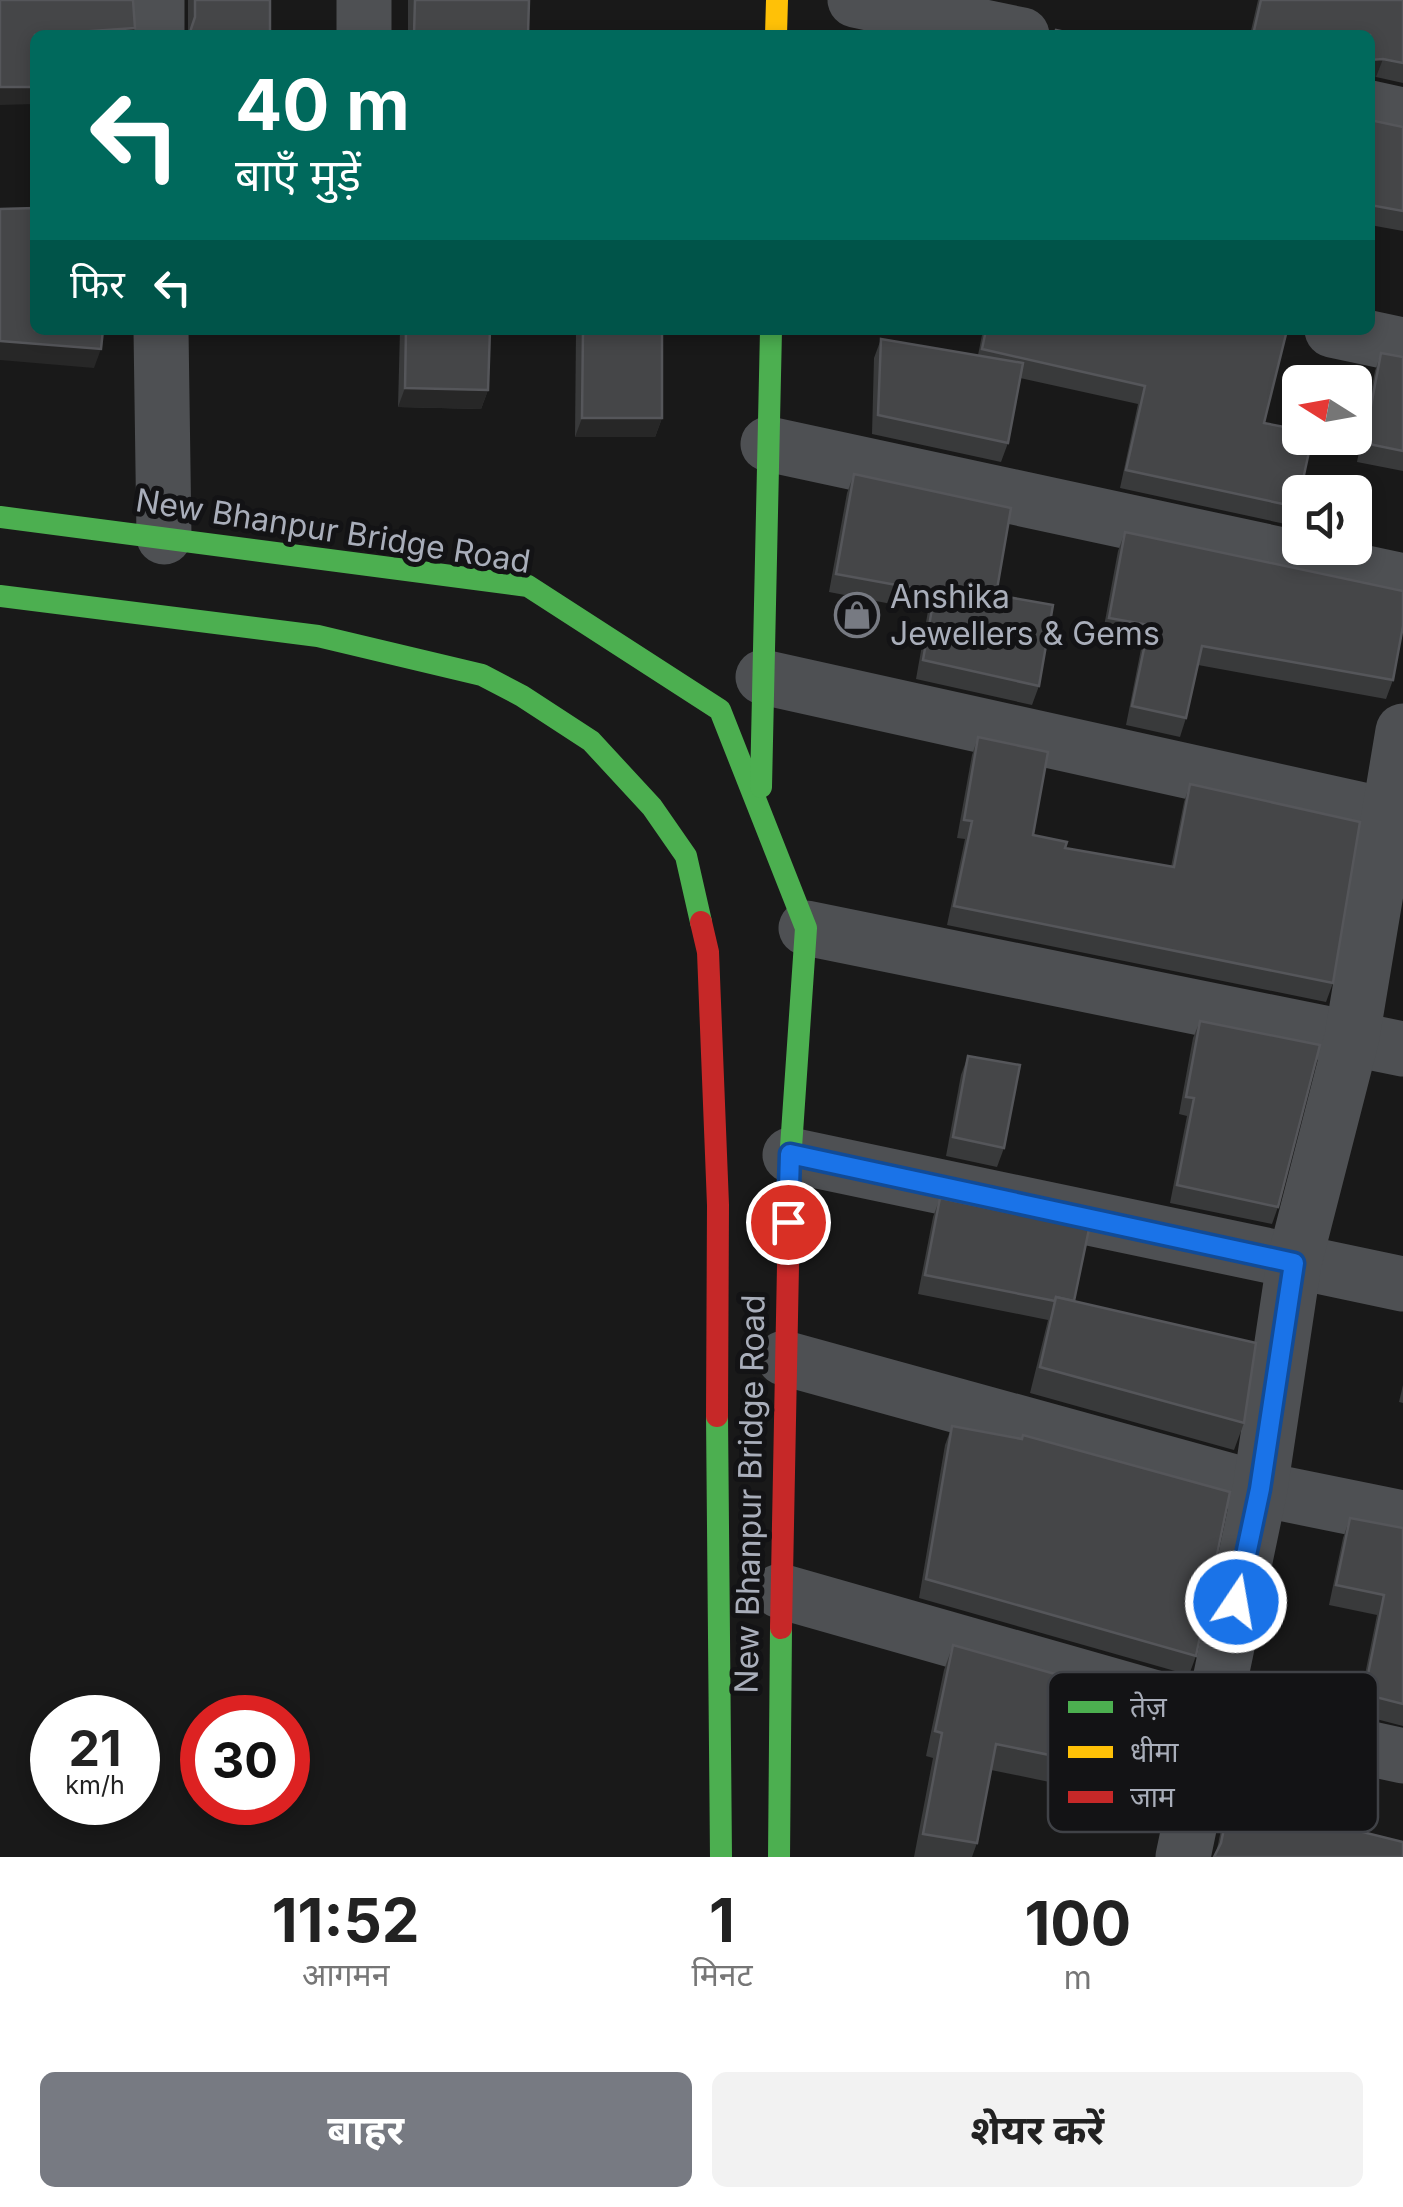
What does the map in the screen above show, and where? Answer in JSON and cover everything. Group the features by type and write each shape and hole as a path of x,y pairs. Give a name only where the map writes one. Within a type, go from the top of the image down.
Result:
{"street":[{"path":"157,0 158,30"},
{"path":"364,0 364,30"},
{"path":"776,30 777,0"},
{"path":"855,0 998,30"},
{"path":"1375,109 1403,115"},
{"path":"161,335 164,537"},
{"path":"760,812 771,335"},
{"path":"1356,335 1403,345"},
{"path":"768,444 1403,581"},
{"name":"New Bhanpur Bridge Road","path":"0,516 528,586 720,710 806,928 790,1154 778,1857"},
{"name":"New Bhanpur Bridge Road","path":"0,596 318,636 482,675 591,741 652,807 686,856 708,952 718,1205 716,1574 721,1857"},
{"path":"764,677 1396,818"},
{"path":"1221,1672 1260,1489 1294,1263 1378,1043 1403,731"},
{"path":"806,928 1378,1043"},
{"path":"790,1154 1403,1284"},
{"path":"784,1358 1260,1489 1403,1518"},
{"path":"780,1590 1066,1672"},
{"path":"1378,1751 1403,1756"},
{"path":"1183,1857 1188,1832"}],"building":[{"path":"0,0 133,0 135,28 30,30 30,87 0,87"},
{"path":"195,0 270,0 270,30 191,30"},
{"path":"415,0 529,0 528,30 414,30"},
{"path":"1261,0 1403,0 1403,63 1375,60 1375,30 1254,30"},
{"path":"1375,121 1403,127 1403,211 1375,206"},
{"path":"30,208 30,335 102,335 101,349 0,341 0,209"},
{"path":"406,335 490,335 488,390 405,388"},
{"path":"583,335 662,335 662,418 582,418"},
{"path":"985,335 1286,335 1264,423 1282,426 1282,455 1308,455 1304,475 1282,475 1282,504 1126,470 1145,386 982,349"},
{"path":"881,339 1023,363 1008,443 878,415"},
{"path":"1381,353 1403,357 1403,451 1372,445 1372,401"},
{"path":"854,474 1011,508 996,595 1053,605 1039,686 923,660 935,592 836,574"},
{"path":"1125,532 1403,591 1403,626 1393,680 1202,646 1186,718 1132,706 1149,625 1109,618"},
{"path":"978,737 1048,752 1033,835 1067,842 1065,848 1174,867 1190,784 1360,822 1333,983 954,906 972,821 964,820"},
{"path":"1200,1021 1320,1045 1278,1207 1177,1185 1194,1098 1186,1097"},
{"path":"968,1056 1020,1065 1004,1148 953,1137"},
{"path":"940,1198 1089,1229 1074,1301 1056,1297 1055,1301 925,1275"},
{"path":"1056,1297 1256,1343 1244,1423 1040,1367"},
{"path":"952,1426 1022,1439 1023,1435 1230,1492 1196,1656 926,1579"},
{"path":"1350,1518 1403,1528 1403,1704 1378,1698 1378,1672 1368,1672 1384,1595 1336,1585"},
{"path":"953,1645 1048,1672 1048,1755 996,1744 977,1843 923,1834 942,1733 935,1731"},
{"path":"1223,1832 1363,1832 1403,1842 1403,1857 1214,1857"}],"traffic: fast":[{"path":"761,787 771,335"},
{"path":"0,517 528,586 720,710 806,928 790,1162"},
{"path":"0,596 318,636 482,675 591,741 652,807 686,856 701,922"},
{"path":"717,1416 721,1857"},
{"path":"779,1857 781,1628"}],"traffic: slow":[{"path":"776,30 777,0"}],"traffic: jam":[{"path":"701,922 708,952 718,1205 717,1416"},
{"path":"781,1628 790,1162"}],"place":[{"name":"Anshika Jewellers & Gems","path":"857,615"}],"route":[{"path":"788,1222 790,1154 1294,1263 1260,1489 1236,1602"}]}
